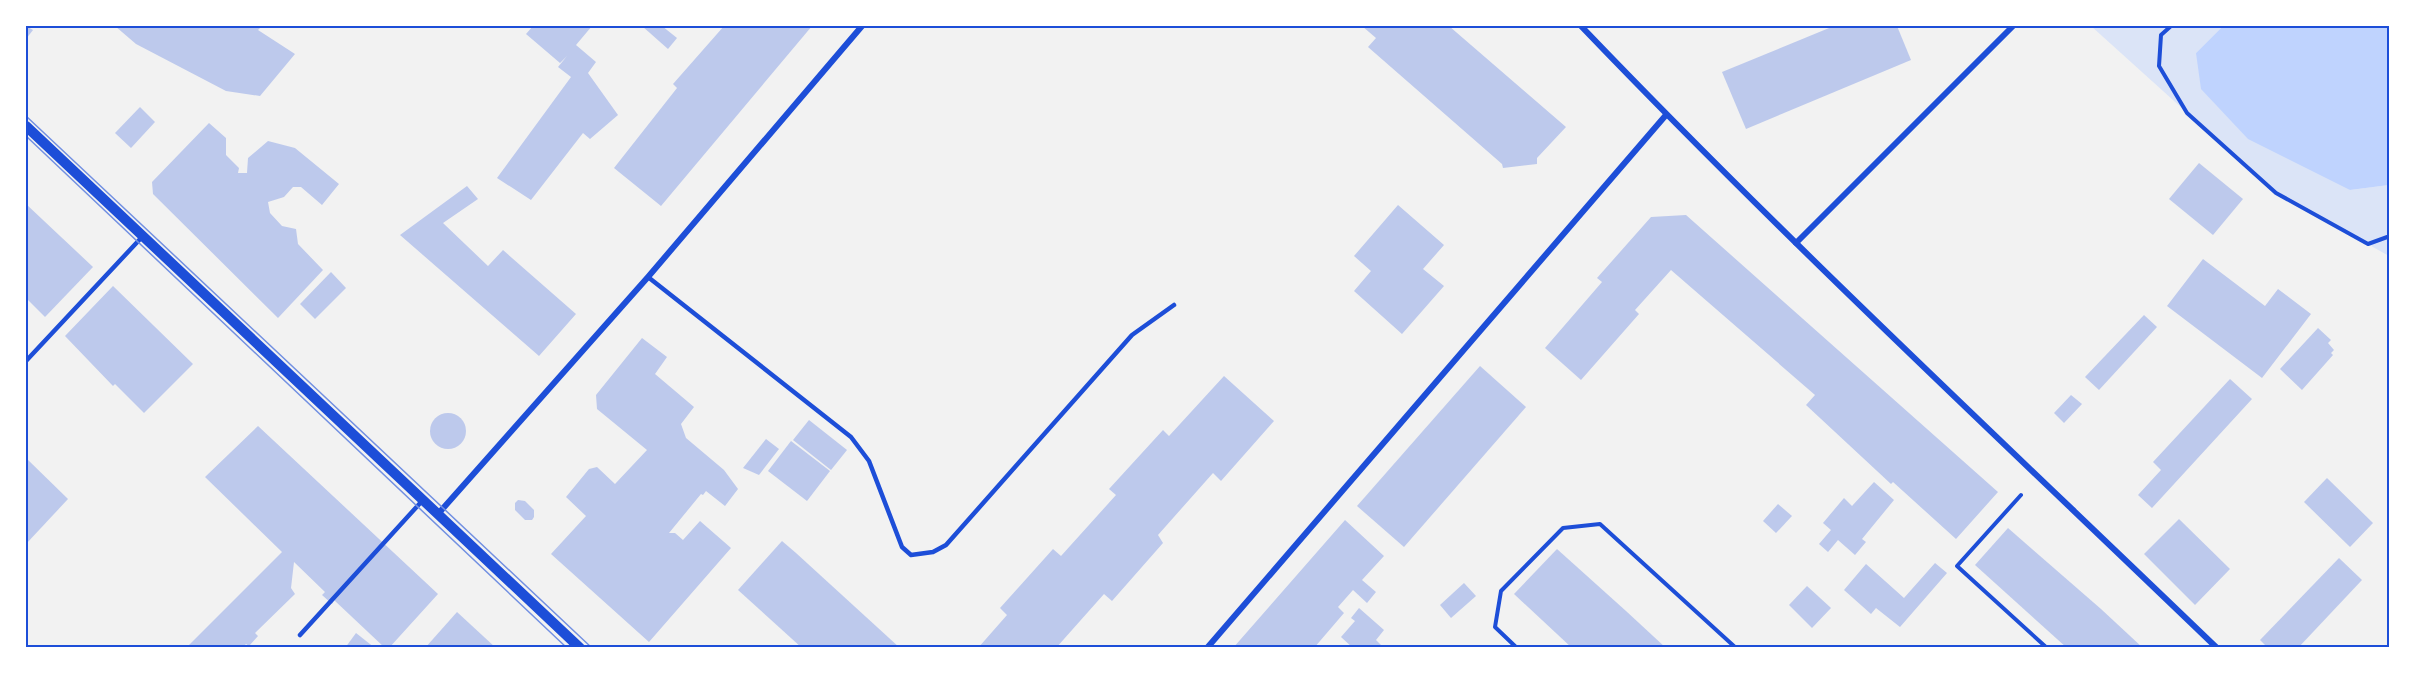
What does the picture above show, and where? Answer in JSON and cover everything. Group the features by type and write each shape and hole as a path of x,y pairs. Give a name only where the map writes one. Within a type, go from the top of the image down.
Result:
{"street":[{"path":"437,515 648,277 862,26"},
{"path":"1581,26 1666,115 1796,243 2217,648"},
{"path":"1796,243 2013,26"},
{"path":"1207,648 1666,115"},
{"path":"26,126 580,648"}],"lane":[{"path":"26,361 140,242 144,235"},
{"path":"648,277 851,437 869,461 902,547 911,555 933,552 946,544 1132,335 1174,305"},
{"path":"300,635 422,501"}],"path":[{"path":"2171,26 2161,35 2159,66 2187,112 2276,193 2368,244 2390,236"},
{"path":"2021,495 1957,566 2047,648"},
{"path":"1517,648 1495,627 1501,591 1563,528 1600,524 1736,648"}],"shaded area":[{"path":"2091,26 2223,26 2196,53 2350,190 2389,185 2389,256 2276,193"}],"water":[{"path":"2223,26 2389,26 2389,185 2350,190 2248,139 2201,89 2196,53"}],"building":[{"path":"26,26 33,30 26,39"},
{"path":"115,26 262,26 258,30 295,54 260,96 226,91 136,44"},
{"path":"533,26 592,26 576,45 596,62 588,73 618,115 590,139 583,133 531,200 497,178 571,77 558,67 567,56 560,63 526,34"},
{"path":"642,26 662,26 677,38 668,49"},
{"path":"724,26 812,26 661,206 614,168 677,88 673,84"},
{"path":"1362,26 1449,26 1566,127 1537,158 1537,164 1503,168 1502,164 1368,47 1376,38"},
{"path":"1834,26 1897,26 1911,60 1746,129 1722,72"},
{"path":"140,107 155,122 131,148 115,133"},
{"path":"209,123 226,138 226,155 239,168 238,173 247,173 248,158 268,141 295,148 339,184 322,205 301,187 293,187 284,197 268,202 270,213 282,226 296,229 298,244 323,270 278,318 153,194 152,182"},
{"path":"2199,163 2243,199 2213,235 2169,199"},
{"path":"467,186 478,199 443,223 488,266 503,250 576,314 539,356 400,235"},
{"path":"26,204 93,267 45,317 26,298"},
{"path":"1398,205 1444,245 1423,269 1444,286 1402,334 1354,291 1371,271 1354,256"},
{"path":"1686,215 1998,492 1956,539 1893,482 1891,484 1806,405 1815,395 1671,270 1635,310 1639,314 1581,380 1545,348 1602,282 1597,278 1651,217"},
{"path":"2203,259 2265,306 2278,289 2311,314 2262,378 2167,306"},
{"path":"331,272 346,288 315,319 300,304"},
{"path":"113,286 193,364 144,413 115,384 113,386 65,336"},
{"path":"2144,315 2157,327 2099,390 2085,377"},
{"path":"2318,328 2331,340 2328,343 2334,350 2331,353 2333,355 2302,390 2280,369"},
{"path":"642,338 667,357 655,374 694,407 681,424 686,438 724,470 738,489 725,506 706,491 703,495 701,494 669,533 675,533 683,540 700,521 731,548 649,642 551,554 586,516 566,497 589,469 597,467 615,484 647,450 597,409 596,395"},
{"path":"1480,366 1526,407 1404,547 1357,506"},
{"path":"1224,376 1274,421 1221,481 1213,473 1158,535 1163,543 1112,601 1104,594 1056,648 978,648 1007,615 1000,608 1053,549 1061,556 1116,495 1109,489 1163,430 1169,436"},
{"path":"2230,379 2252,399 2152,508 2138,495 2161,470 2153,462"},
{"path":"2071,395 2082,404 2064,423 2054,413"},
{"path":"448,413 461,418 466,431 461,444 448,449 435,444 430,431 435,418"},
{"path":"809,420 847,450 831,470 793,440"},
{"path":"258,426 438,594 389,648 385,648 334,600 332,604 322,595 325,592 294,562 291,588 295,594 255,633 258,636 249,646 246,644 242,648 186,648 282,552 205,477"},
{"path":"766,439 779,449 759,475 743,468"},
{"path":"791,441 830,471 807,501 768,471"},
{"path":"26,458 68,499 26,544"},
{"path":"2327,478 2373,523 2350,547 2304,502"},
{"path":"1874,482 1894,500 1862,539 1866,542 1855,555 1838,540 1828,552 1819,544 1831,530 1823,523 1844,498 1852,506"},
{"path":"518,500 525,501 534,510 532,520 525,520 515,510 515,503"},
{"path":"1778,504 1792,516 1776,533 1763,521"},
{"path":"2179,519 2230,569 2195,605 2144,554"},
{"path":"1345,520 1384,556 1362,580 1376,592 1367,603 1353,590 1338,607 1344,613 1314,648 1233,648"},
{"path":"2008,528 2143,648 2067,648 1975,565"},
{"path":"782,541 900,648 802,648 738,590"},
{"path":"1557,549 1666,648 1572,648 1514,594"},
{"path":"2339,558 2362,580 2298,648 2268,648 2260,640"},
{"path":"1935,563 1947,573 1900,627 1876,608 1871,614 1844,590 1866,564 1904,598"},
{"path":"1464,583 1476,596 1451,618 1440,605"},
{"path":"1807,586 1831,608 1812,628 1789,605"},
{"path":"1359,608 1384,630 1376,640 1384,648 1353,648 1341,637 1355,621 1351,618"},
{"path":"457,612 496,648 425,648"},
{"path":"356,633 375,648 345,648"}],"tram line":[{"path":"26,116 592,648"},
{"path":"26,136 567,648"}]}
